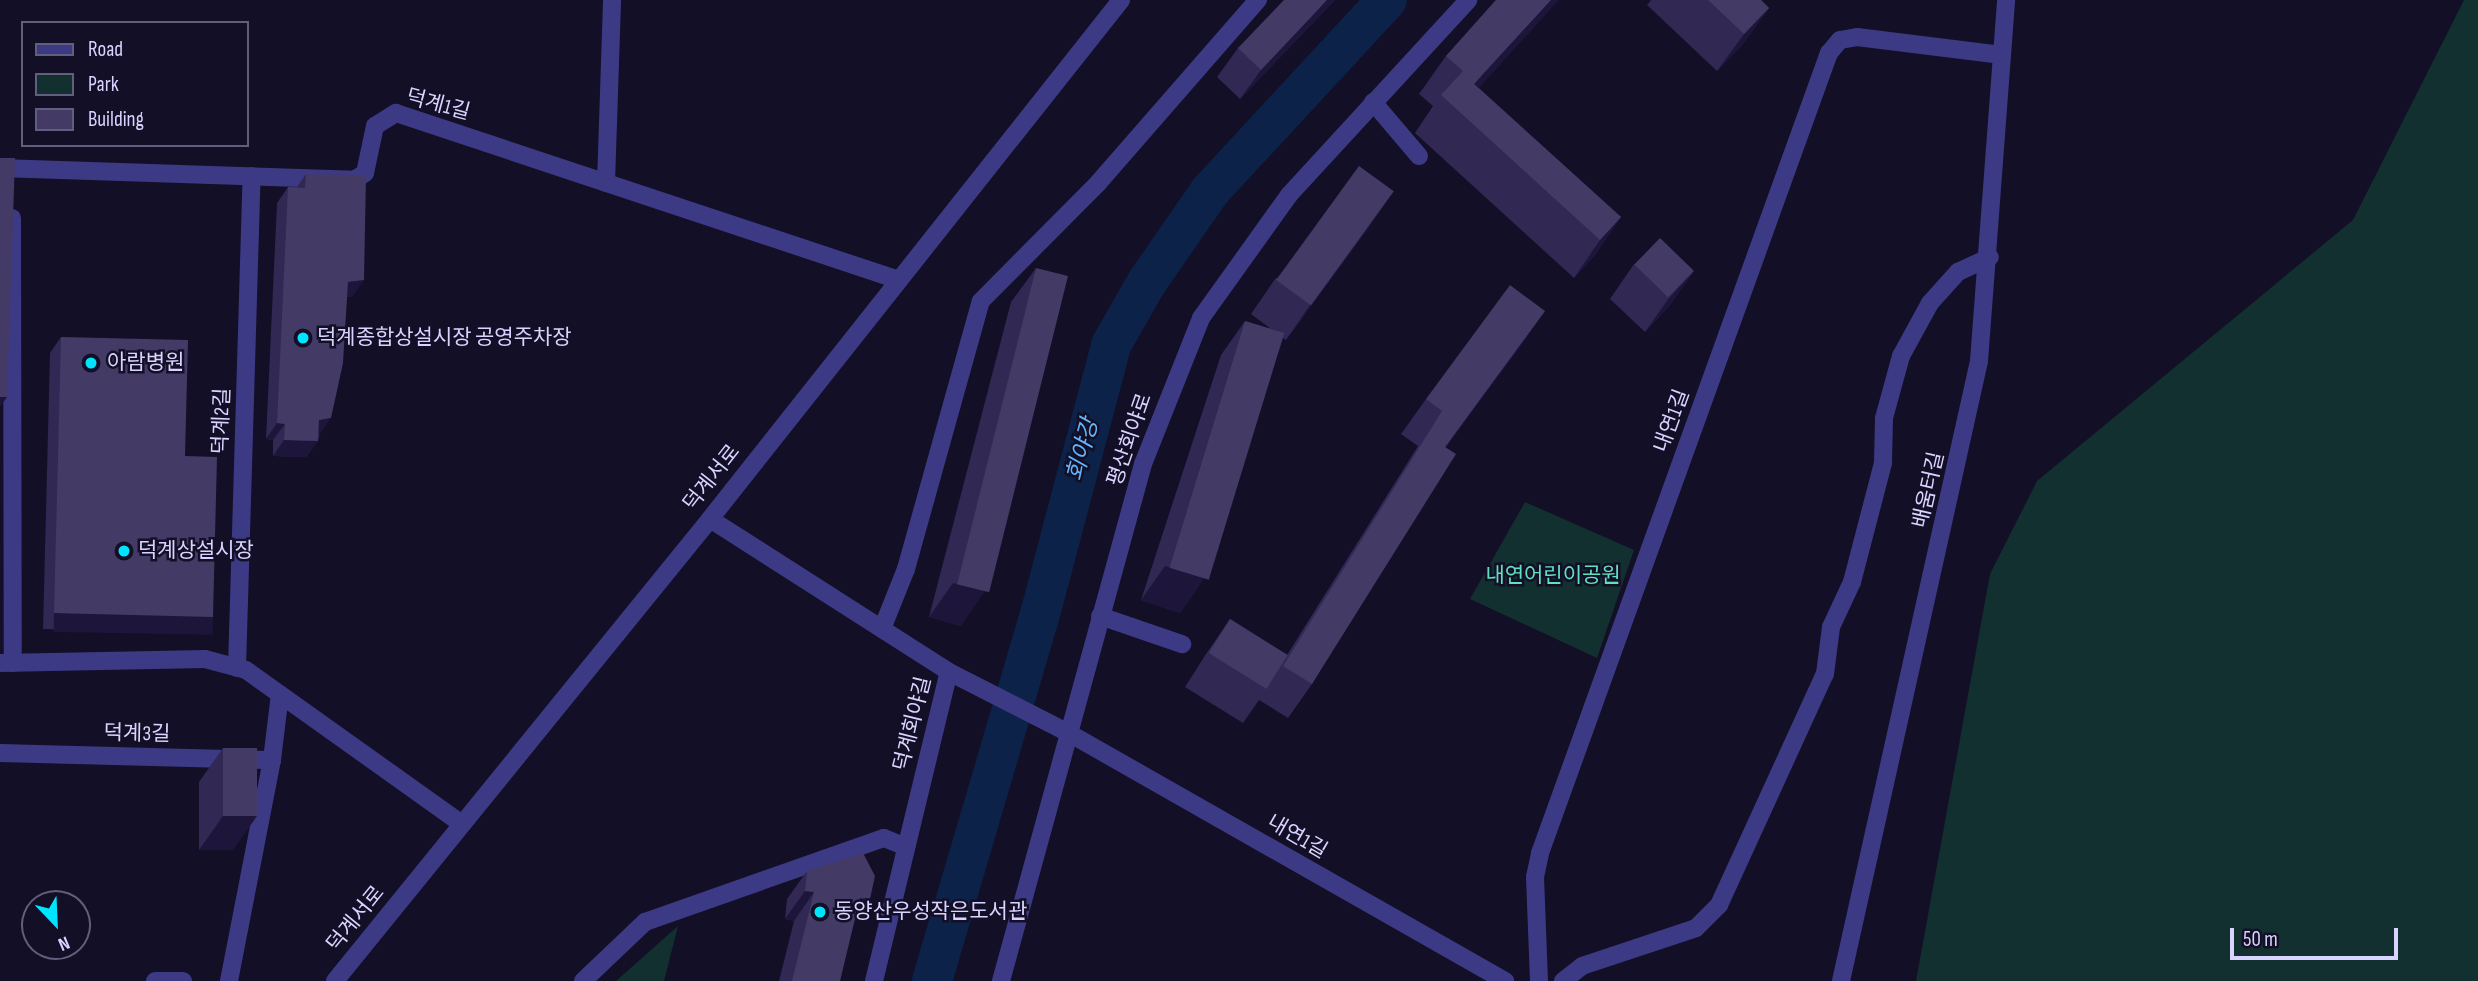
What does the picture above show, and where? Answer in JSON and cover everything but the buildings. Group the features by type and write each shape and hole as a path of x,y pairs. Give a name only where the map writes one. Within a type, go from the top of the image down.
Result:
{"street":[{"path":"606,183 612,0"},
{"name":"덕계서로","path":"335,981 710,519 896,279 1121,0"},
{"path":"882,629 906,569 981,301 1099,182 1258,0"},
{"name":"평산회야로","path":"1000,981 1143,464 1200,318 1289,195 1468,0"},
{"name":"배움터길","path":"1840,981 1972,401 1990,257 2006,0"},
{"name":"내연1길","path":"1539,981 1535,877 1540,853 1829,53 1840,40 1857,37 2002,55"},
{"path":"1373,102 1419,156"},
{"name":"덕계1길","path":"9,178 252,176 354,180 365,173 375,125 397,113 896,279"},
{"name":"덕계2길","path":"237,668 252,176"},
{"path":"9,178 6,663 205,659 237,668 280,694 462,824"},
{"path":"1563,981 1582,966 1696,928 1719,905 1825,674 1830,627 1852,582 1883,463 1884,418 1901,356 1930,303 1958,272 1990,257"},
{"name":"덕계회야길","path":"710,519 949,672 874,981"},
{"path":"1100,616 1182,644"},
{"name":"내연1길","path":"949,672 1067,732 1505,981"},
{"path":"229,981 272,760 280,694"},
{"name":"덕계3길","path":"0,753 272,760"},
{"path":"583,981 645,922 884,838 906,847"},
{"path":"155,981 183,981"}],"green space":[{"path":"2464,0 2478,0 2478,981 1916,981 1990,574 2037,481 2353,220"},
{"name":"내연어린이공원","path":"1525,502 1634,550 1597,658 1470,599"},
{"path":"678,926 664,981 616,981"}],"waterway":[{"name":"회야강","path":"932,981 1042,607 1111,345 1147,282 1210,191 1387,0"}],"place":[{"name":"덕계종합상설시장 공영주차장","path":"303,338"},
{"name":"아람병원","path":"91,363"},
{"name":"덕계상설시장","path":"124,551"},
{"name":"동양산우성작은도서관","path":"820,912"}]}
